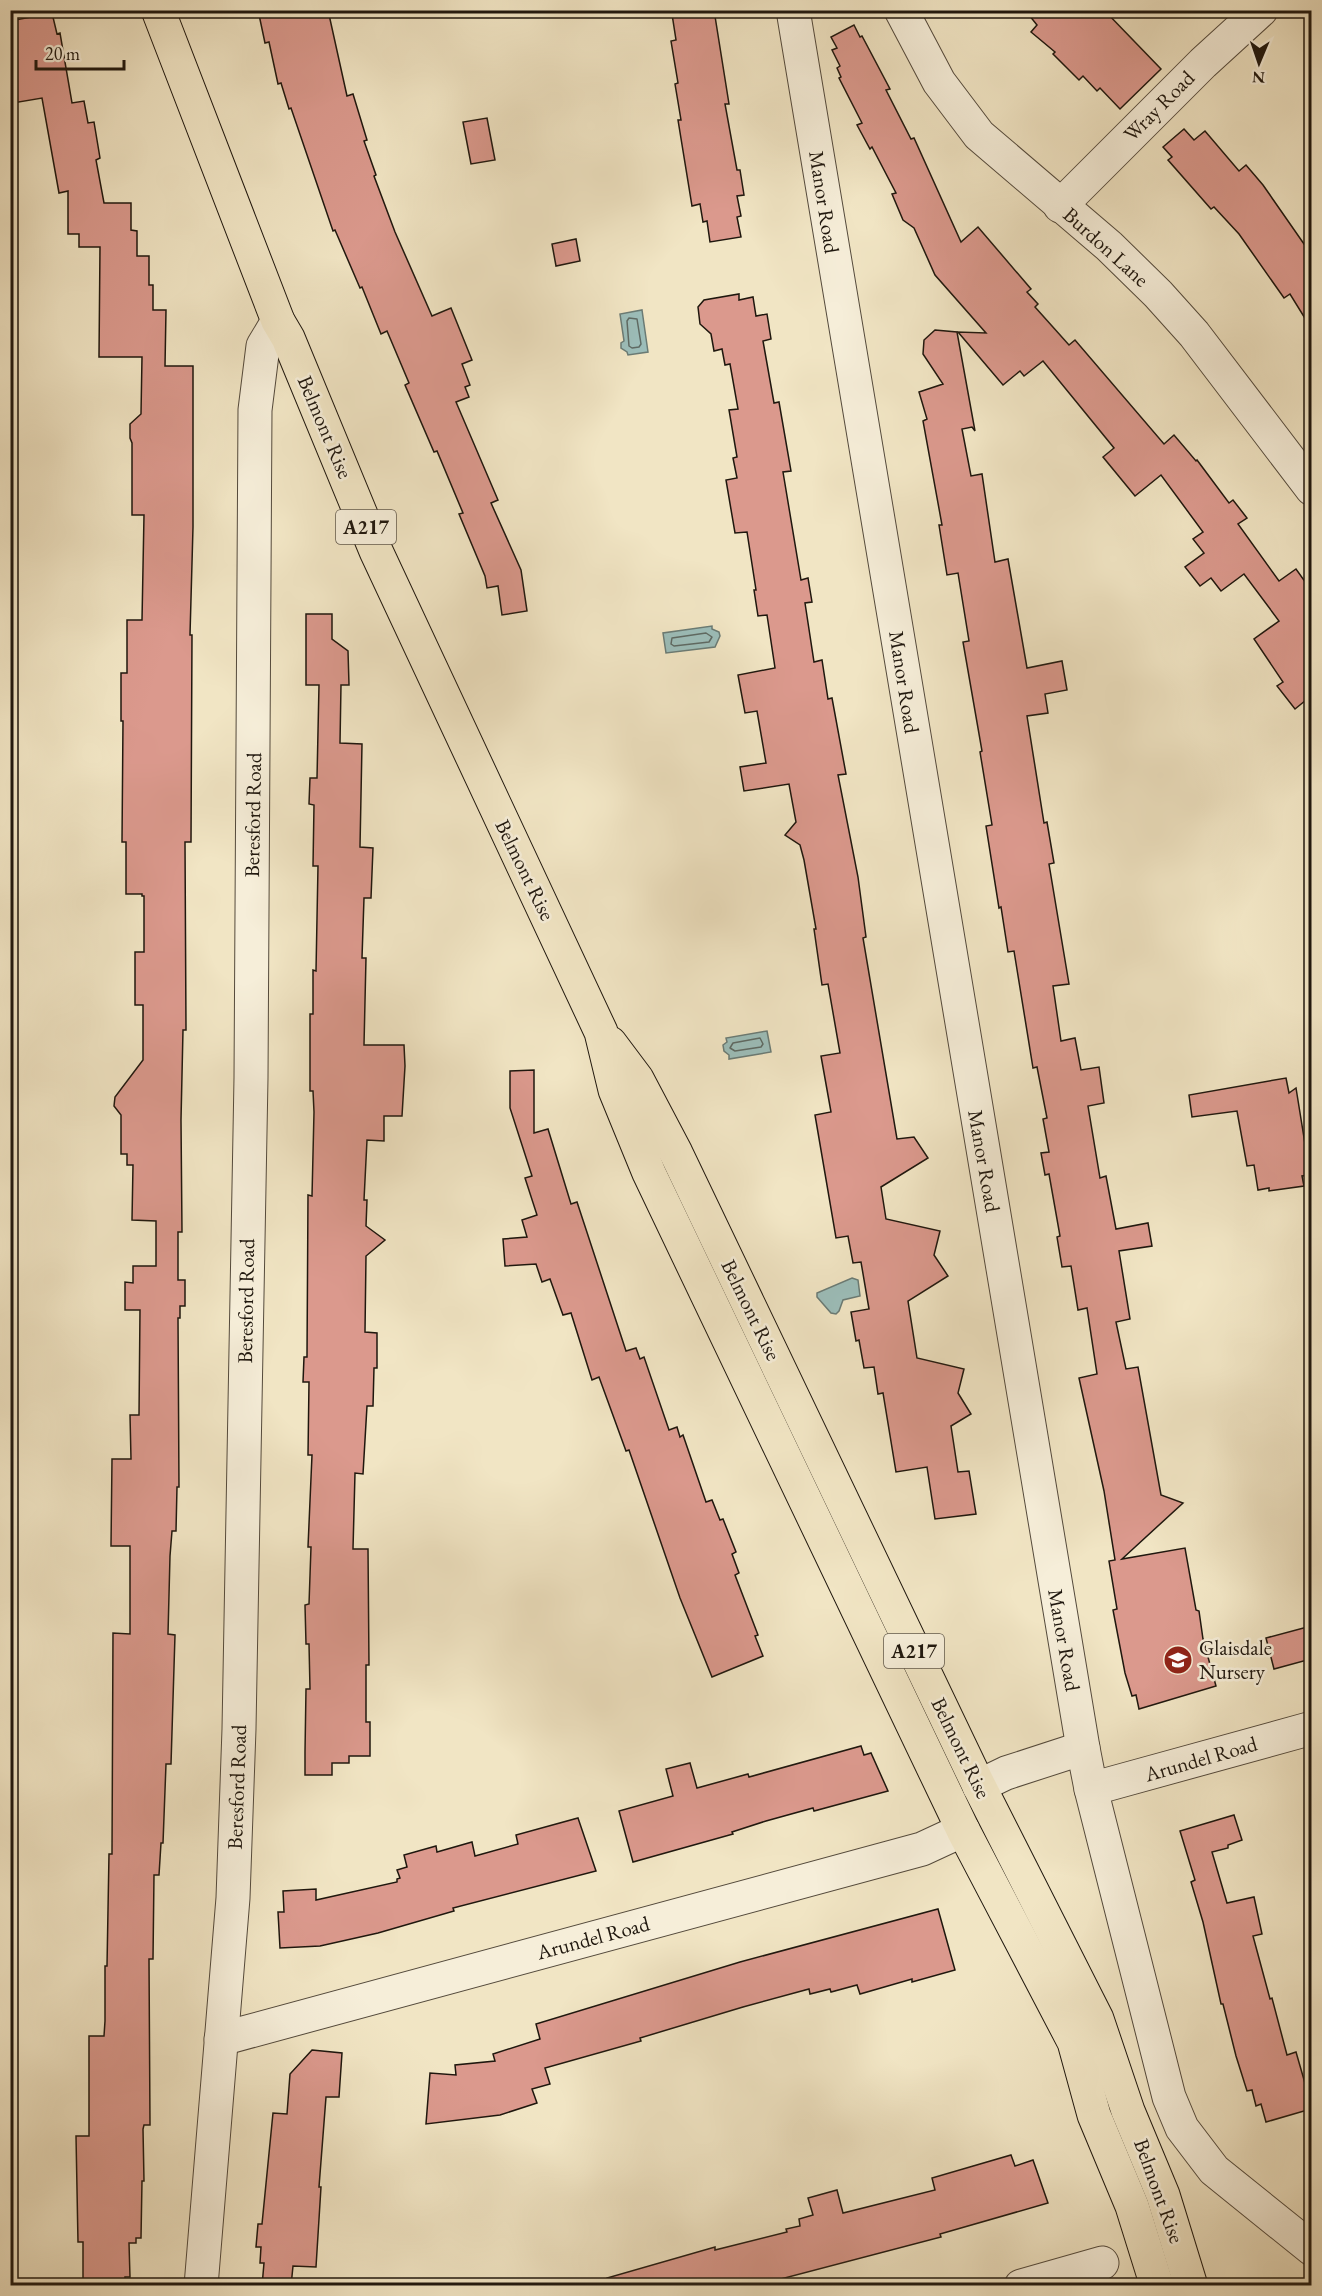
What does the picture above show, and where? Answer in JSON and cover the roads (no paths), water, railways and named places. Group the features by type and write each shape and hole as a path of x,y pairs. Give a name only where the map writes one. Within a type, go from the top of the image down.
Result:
{"highway":[{"name":"Belmont Rise","path":"158,10 278,321 288,338 376,550 601,1032 615,1090 649,1173 963,1830 1074,2042 1094,2115 1128,2196 1157,2286"},
{"name":"Belmont Rise","path":"601,1032 637,1080 676,1153 979,1786 1097,2019 1128,2111 1163,2195 1191,2286"}],"street":[{"name":"Manor Road","path":"793,10 1091,1789 1169,2097 1182,2128 1214,2170 1311,2249"},
{"name":"Burdon Lane","path":"901,10 939,82 960,113 996,152 1109,246 1158,294 1194,334 1311,489"},
{"name":"Wray Road","path":"1060,206 1203,63 1261,10"},
{"name":"Beresford Road","path":"201,2286 233,1898 239,1729 251,1054 255,410 263,346 278,321"},
{"name":"Arundel Road","path":"1091,1789 1311,1728"},
{"path":"979,1786 1006,1773 1083,1748"},
{"name":"Arundel Road","path":"221,2039 922,1849 963,1830"},
{"path":"1021,2286 1102,2263"}],"water":[{"path":"642,310 648,352 628,355 621,348 621,343 624,341 620,314"},
{"path":"712,626 712,629 719,632 720,636 715,647 666,653 663,633"},
{"path":"767,1031 771,1052 729,1059 729,1055 724,1051 723,1045 727,1042 726,1038"},
{"path":"852,1278 858,1280 860,1296 843,1300 839,1311 836,1314 831,1313 817,1297 817,1293"}],"place":[{"name":"Glaisdale Nursery","path":"1178,1660"}]}
